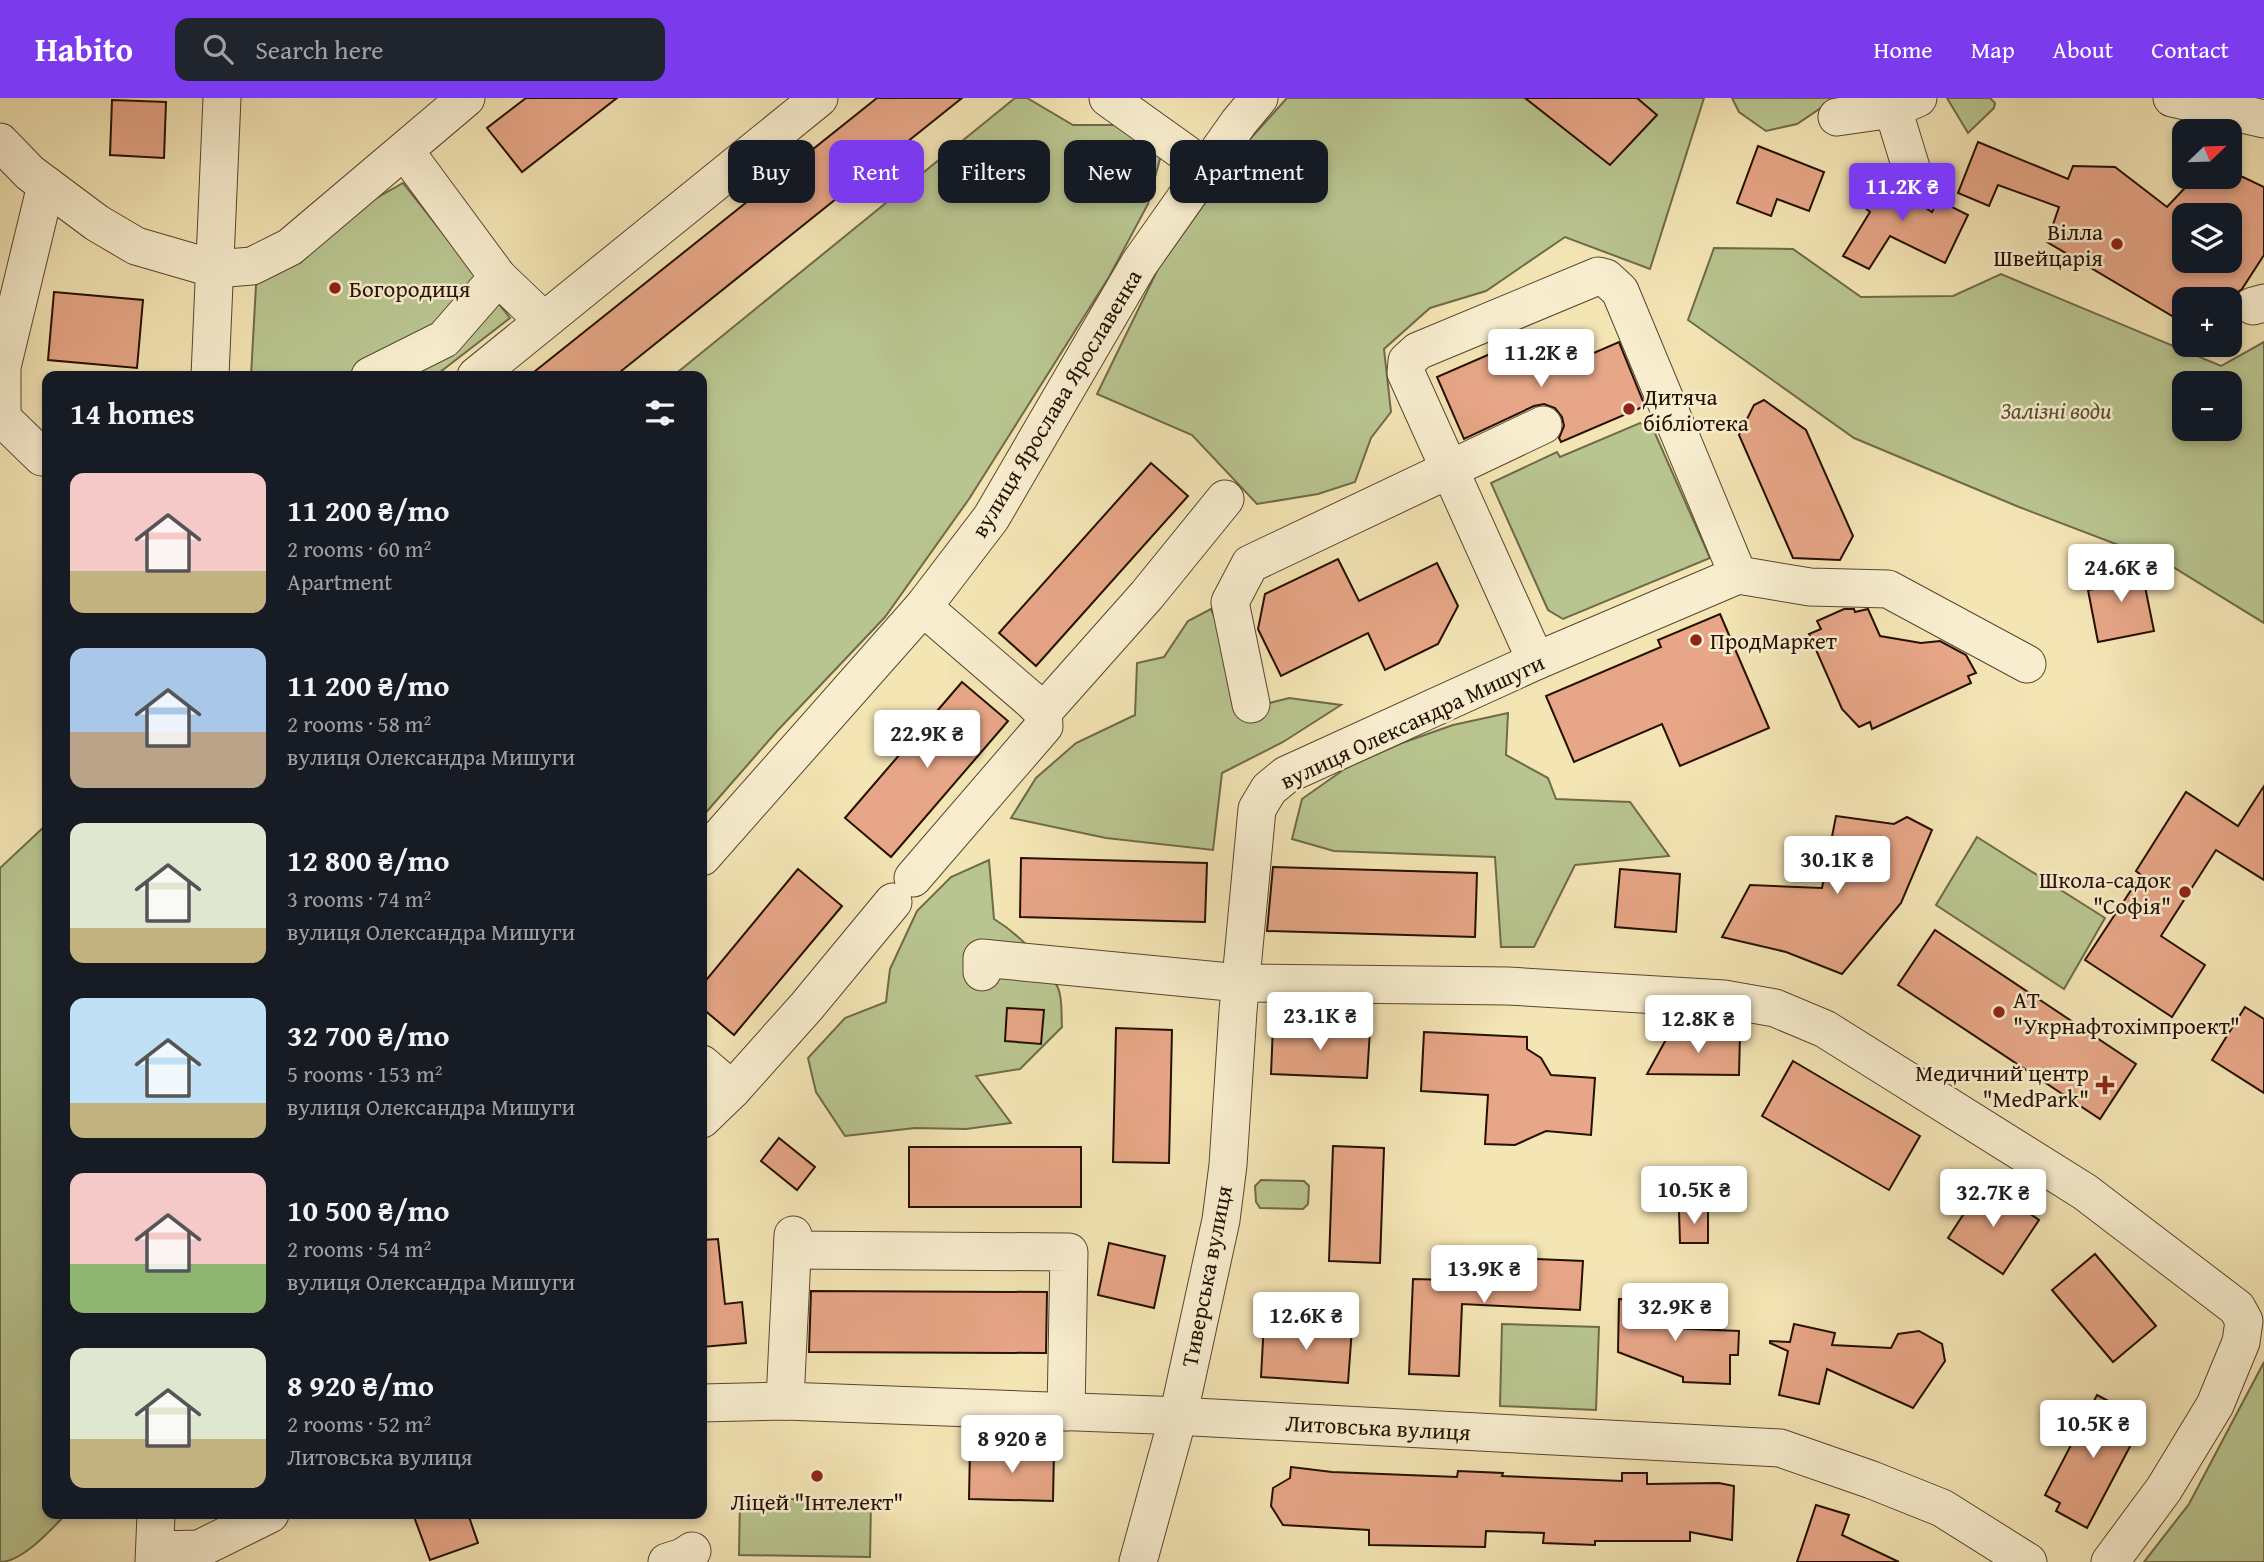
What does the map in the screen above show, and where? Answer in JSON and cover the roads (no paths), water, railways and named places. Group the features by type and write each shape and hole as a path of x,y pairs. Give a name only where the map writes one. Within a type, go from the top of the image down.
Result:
{"street":[{"path":"210,371 222,98"},
{"path":"0,142 30,173 97,223 136,246 215,269 252,266 290,247 466,98"},
{"path":"482,371 819,98"},
{"path":"1108,98 1170,142"},
{"name":"вулиця Ярослава Ярославенка","path":"1226,140 1259,98"},
{"path":"2172,98 2264,119"},
{"path":"1837,117 1905,104 1912,171"},
{"path":"405,151 498,277 543,320"},
{"path":"42,457 2,418 1,367 46,185"},
{"name":"вулиця Ярослава Ярославенка","path":"707,851 923,607 991,518 1139,264 1182,203"},
{"path":"1536,661 1406,373 1407,361 1418,351 1598,276 1606,278 1620,291 1738,575 1810,587 1888,589 2027,664"},
{"path":"380,371 444,339 498,277"},
{"path":"1251,704 1230,602 1250,564 1543,425"},
{"path":"1043,712 1147,595 1225,499"},
{"name":"вулиця Олександра Мишуги","path":"1240,984 1257,809 1269,789 1286,775 1536,661 1738,575"},
{"path":"707,1114 807,1006 1044,726 1043,712 923,607"},
{"path":"982,965 1240,984 1508,986 1724,999 1775,1008 1825,1030 2085,1192 2237,1308 2244,1321 2241,1342 2215,1405 2164,1489 2110,1562"},
{"name":"Тиверська вулиця","path":"1138,1562 1178,1416 1221,1220 1229,1152 1240,984"},
{"path":"707,1068 732,1090"},
{"path":"785,1401 793,1243 1069,1252 1066,1412"},
{"name":"Литовська вулиця","path":"707,1403 785,1401 1178,1416 1780,1448 1942,1508 2028,1562"},
{"path":"156,1519 154,1556 199,1549 260,1519"}],"place":[{"name":"Вілла Швейцарія","path":"2117,244"},
{"name":"Богородиця","path":"335,288"},
{"name":"Дитяча бібліотека","path":"1629,409"},
{"name":"ПродМаркет","path":"1696,640"},
{"name":"Школа-садок \"Софія\"","path":"2185,892"},
{"name":"АТ \"Укрнафтохімпроект\"","path":"1999,1012"},
{"name":"Медичний центр \"MedPark\"","path":"2105,1085"},
{"name":"Ліцей \"Інтелект\"","path":"817,1476"}],"park label":[{"name":"Залізні води","path":"2056,410"}]}
